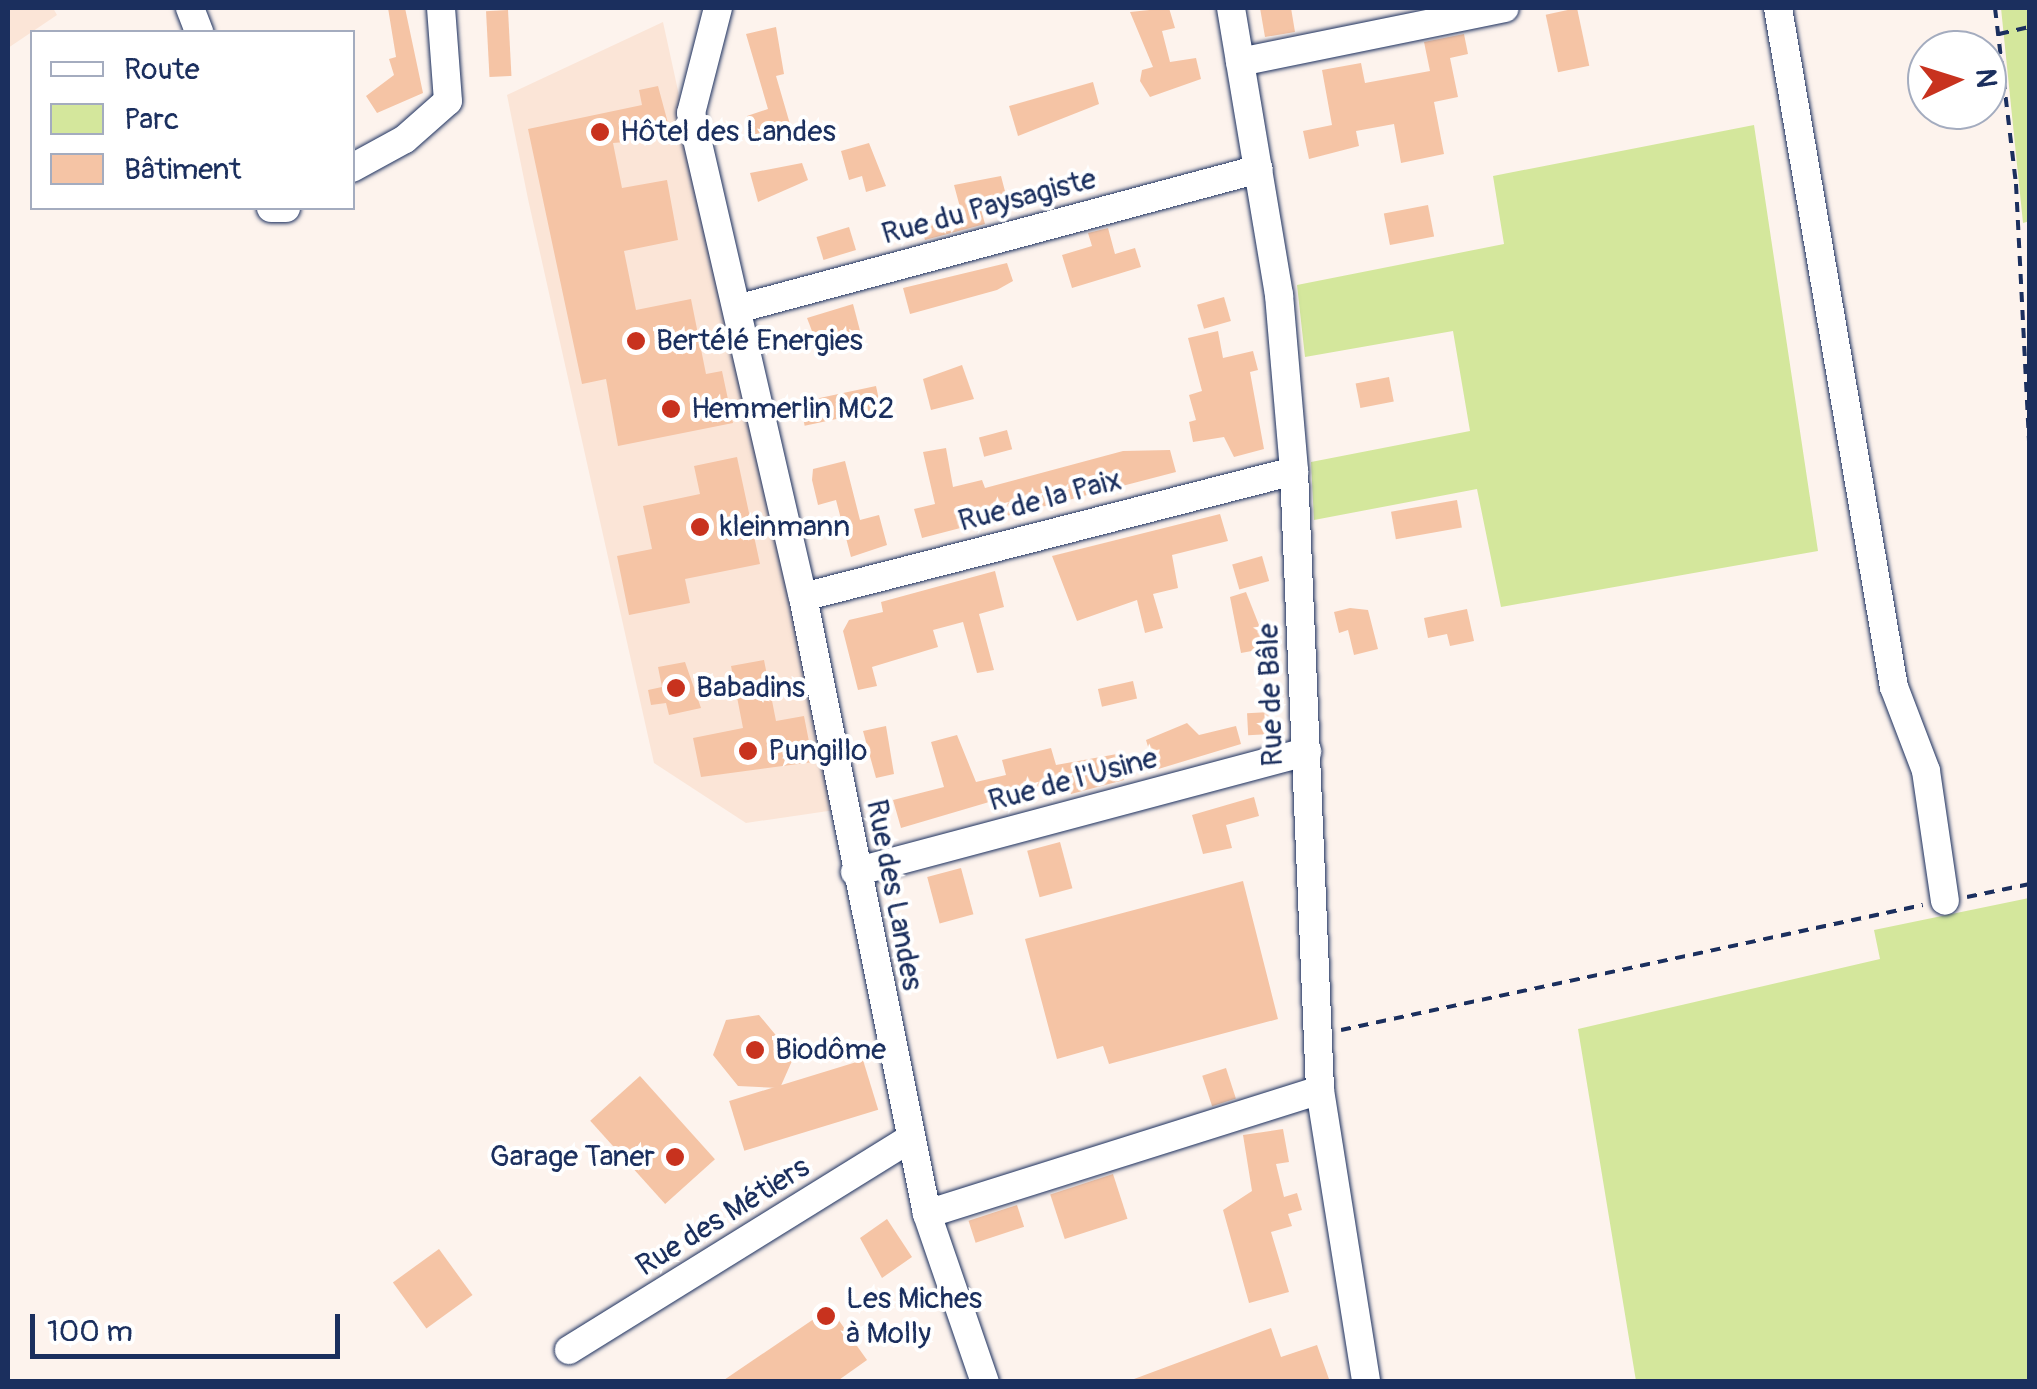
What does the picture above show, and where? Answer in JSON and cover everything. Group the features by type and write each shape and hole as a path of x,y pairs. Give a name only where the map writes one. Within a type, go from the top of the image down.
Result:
{"street":[{"path":"355,166 405,139 448,101 441,8"},
{"name":"Rue des Landes","path":"718,8 690,113 802,596 927,1214 985,1382"},
{"name":"Rue de Bâle","path":"1230,8 1259,170 1294,470 1320,1090 1366,1382"},
{"path":"1240,62 1504,8"},
{"path":"1778,8 1894,688 1926,771 1945,901"},
{"name":"Rue du Paysagiste","path":"737,309 1259,170"},
{"name":"Rue de la Paix","path":"802,596 1294,470"},
{"name":"Rue de l'Usine","path":"855,872 1307,752"},
{"path":"927,1214 1320,1090"},
{"name":"Rue des Métiers","path":"569,1350 911,1138"}],"path":[{"path":"2007,105 2016,184 2030,456"},
{"path":"1317,1034 2030,884"}],"shaded area":[{"path":"8,8 53,8 57,15 8,48"},
{"path":"663,22 835,810 746,823 654,763 528,199 507,95"}],"green space":[{"path":"2001,8 2029,8 2030,221 2023,223 2007,67 2007,30 2003,30"},
{"path":"1754,125 1818,551 1501,607 1477,489 1314,520 1311,462 1470,431 1453,331 1305,357 1297,285 1504,244 1493,176"},
{"path":"2029,898 2029,1381 1636,1381 1578,1029 1880,959 1874,930"}],"building":[{"path":"388,8 405,8 423,93 377,113 366,96 394,75 389,59 396,57"},
{"path":"1169,8 1175,28 1162,31 1170,62 1196,58 1201,79 1150,97 1140,81 1142,70 1153,67 1130,12"},
{"path":"1260,8 1291,8 1295,32 1265,37"},
{"path":"1577,8 1589,66 1558,72 1546,15"},
{"path":"508,10 511,76 489,77 486,11"},
{"path":"776,27 784,74 776,76 792,131 755,142 747,116 768,109 746,34"},
{"path":"1464,34 1468,54 1450,58 1458,97 1434,102 1444,154 1401,163 1394,124 1356,131 1359,146 1309,159 1303,131 1332,125 1322,70 1361,63 1365,83 1430,71 1424,42"},
{"path":"1093,82 1099,104 1018,136 1009,106"},
{"path":"658,86 672,138 613,143 622,188 667,180 678,240 624,251 636,310 691,299 706,374 722,371 733,423 618,446 606,379 582,384 528,129 642,105 639,90"},
{"path":"869,143 886,186 866,192 862,176 849,180 841,151"},
{"path":"802,163 808,180 758,202 750,173"},
{"path":"1001,176 1007,199 980,206 985,224 925,240 920,222 961,211 954,185"},
{"path":"1428,205 1434,236 1390,245 1384,214"},
{"path":"849,227 856,250 824,260 816,237"},
{"path":"1108,228 1115,254 1135,248 1141,267 1072,288 1062,255 1092,246 1088,233"},
{"path":"1007,263 1013,281 997,290 910,314 903,288"},
{"path":"1224,297 1231,321 1204,329 1197,305"},
{"path":"853,304 863,342 820,352 807,318"},
{"path":"1218,331 1223,358 1253,351 1258,370 1250,372 1264,449 1234,457 1224,437 1193,442 1189,422 1196,420 1189,395 1202,391 1188,338"},
{"path":"962,365 974,399 931,410 923,379"},
{"path":"1389,377 1394,402 1360,408 1356,383"},
{"path":"876,386 881,409 805,426 800,402"},
{"path":"1007,430 1012,449 984,457 979,438"},
{"path":"946,448 953,487 982,480 985,488 1123,451 1170,450 1176,472 922,538 914,509 935,504 923,452"},
{"name":"kleinmann","path":"737,457 760,564 685,579 690,603 629,615 617,556 652,549 643,506 700,494 694,466"},
{"path":"845,461 860,520 879,515 887,545 851,557 836,500 818,505 812,480 813,469"},
{"path":"1457,500 1462,528 1396,539 1391,512"},
{"path":"1220,514 1228,541 1172,555 1178,588 1153,594 1163,628 1145,633 1137,600 1077,621 1052,556"},
{"path":"1262,556 1269,581 1239,590 1232,565"},
{"path":"995,571 1004,607 979,614 994,670 977,673 963,622 933,630 938,647 872,667 877,686 858,690 843,631 849,620 883,612 881,602"},
{"path":"1246,592 1268,648 1241,653 1230,597"},
{"path":"1350,608 1368,610 1378,649 1354,655 1348,630 1339,633 1334,612"},
{"path":"1467,609 1474,641 1450,646 1447,634 1428,638 1424,618"},
{"name":"Pungillo","path":"764,660 776,721 804,716 813,762 701,777 693,738 743,728 731,666"},
{"name":"Babadins","path":"685,662 701,708 669,715 666,703 651,705 648,690 662,687 658,667"},
{"path":"1133,681 1137,699 1102,707 1098,689"},
{"path":"1270,712 1271,734 1248,735 1247,713"},
{"path":"1187,723 1199,735 1236,726 1241,744 1155,770 1146,740"},
{"path":"886,726 894,774 876,778 863,731"},
{"path":"957,735 976,782 1006,775 1002,760 1051,748 1056,765 1117,754 1124,780 1071,794 1067,779 901,828 893,800 944,787 931,742"},
{"path":"1254,797 1259,816 1226,825 1232,848 1203,854 1192,815"},
{"path":"1060,842 1072,888 1040,897 1027,851"},
{"path":"961,868 973,914 940,923 927,877"},
{"path":"1243,881 1278,1019 1109,1064 1103,1046 1057,1059 1025,939"},
{"name":"Biodôme","path":"759,1015 779,1039 799,1045 780,1088 738,1086 713,1055 726,1020"},
{"path":"863,1060 878,1110 744,1151 729,1101"},
{"path":"1226,1068 1236,1098 1212,1106 1202,1076"},
{"path":"640,1076 715,1159 665,1204 590,1121"},
{"path":"1283,1129 1289,1162 1276,1164 1284,1197 1297,1193 1302,1210 1288,1214 1292,1226 1271,1232 1289,1292 1249,1303 1223,1210 1252,1191 1243,1135"},
{"path":"1113,1174 1128,1219 1065,1239 1050,1194"},
{"path":"1017,1205 1024,1227 976,1243 968,1221"},
{"path":"887,1219 912,1257 882,1278 860,1238"},
{"path":"439,1249 473,1295 426,1329 393,1283"},
{"path":"830,1308 867,1360 836,1382 721,1382"},
{"path":"1271,1328 1281,1357 1317,1345 1330,1382 1126,1382"}],"place":[{"name":"Hôtel des Landes","path":"600,132"},
{"name":"Bertélé Energies","path":"636,341"},
{"name":"Hemmerlin MC2","path":"671,409"},
{"name":"kleinmann","path":"700,527"},
{"name":"Babadins","path":"676,688"},
{"name":"Pungillo","path":"748,751"},
{"name":"Biodôme","path":"755,1050"},
{"name":"Garage Taner","path":"675,1157"},
{"name":"Les Miches à Molly","path":"826,1316"}]}
